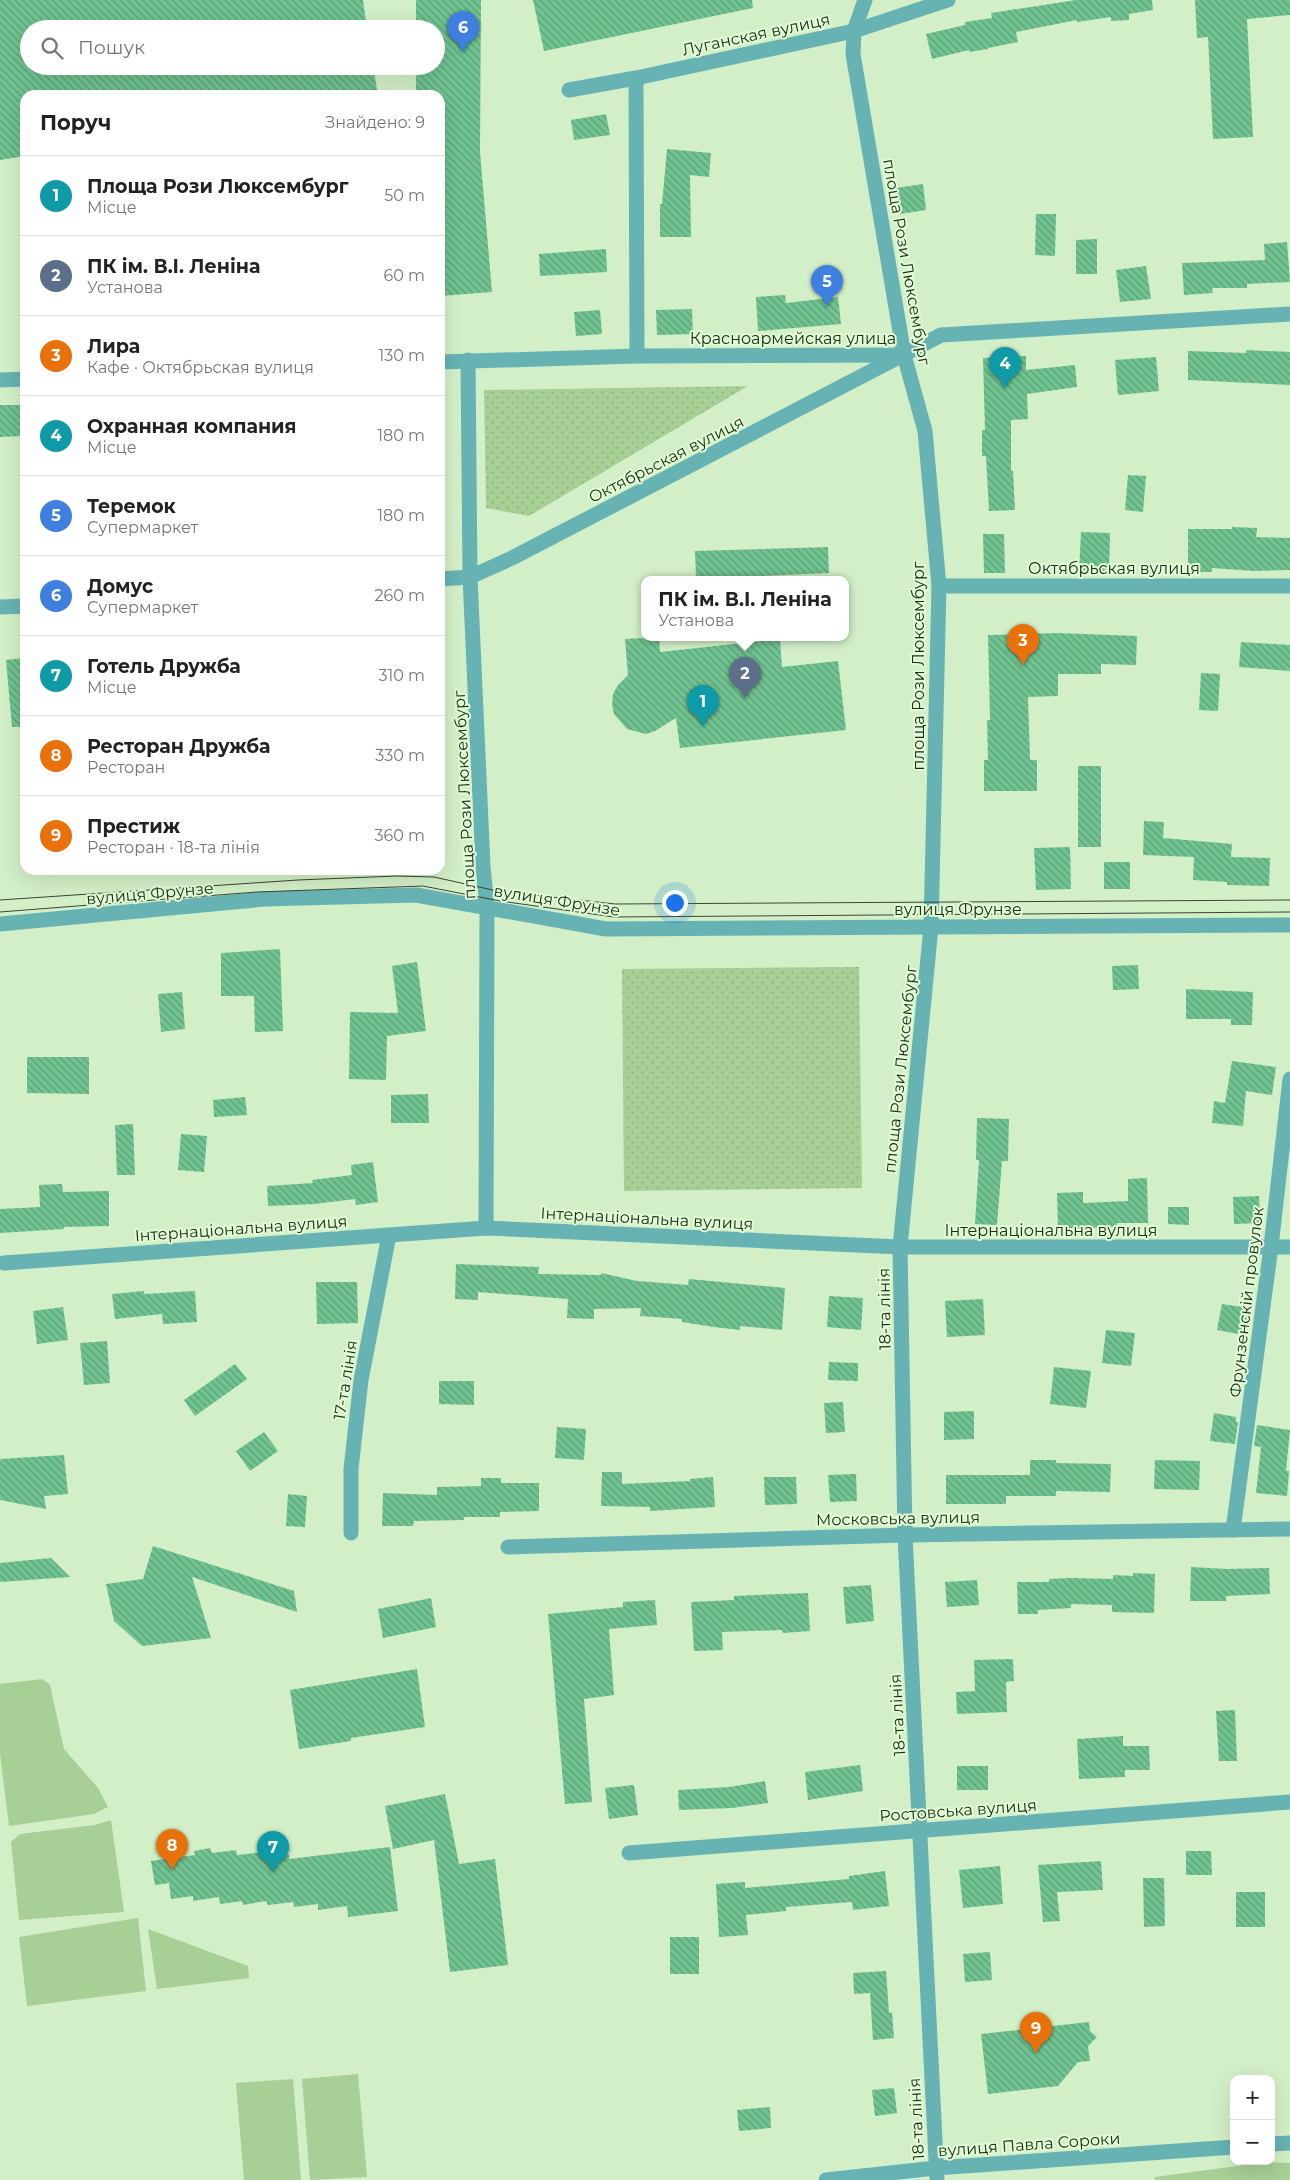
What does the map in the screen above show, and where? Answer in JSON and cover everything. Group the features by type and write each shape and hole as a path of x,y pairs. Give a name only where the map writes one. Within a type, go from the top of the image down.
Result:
{"street":[{"name":"площа Рози Люксембург","path":"865,0 854,31 853,54 904,356 925,431 939,586 931,927 900,1247"},
{"name":"Луганская вулиця","path":"569,90 636,78 854,31 948,0"},
{"path":"636,78 637,356"},
{"name":"Красноармейская улица","path":"445,362 637,356 904,356 941,335 1290,314"},
{"name":"Октябрьская вулиця","path":"445,579 470,577 512,558 904,356"},
{"name":"площа Рози Люксембург","path":"468,360 470,577 483,866 487,906 486,1228"},
{"path":"0,380 20,379"},
{"name":"Октябрьская вулиця","path":"939,586 1290,586"},
{"path":"0,607 20,606"},
{"name":"вулиця Фрунзе","path":"0,924 274,899 416,895 487,906 606,929 1290,925"},
{"name":"Фрунзенскій провулок","path":"1233,1530 1271,1247 1290,1078"},
{"name":"Інтернаціональна вулиця","path":"4,1263 486,1228 900,1247 1290,1247"},
{"name":"17-та лінія","path":"350,1533 350,1469 361,1380 390,1235"},
{"name":"18-та лінія","path":"900,1247 905,1535 936,2174"},
{"name":"Московська вулиця","path":"508,1547 905,1535 1290,1529"},
{"name":"Ростовська вулиця","path":"630,1853 1290,1802"},
{"path":"1275,2144 1290,2143"},
{"name":"вулиця Павла Сороки","path":"826,2180 936,2174 1230,2147"}],"green space":[{"path":"748,386 529,516 486,508 484,390"},
{"path":"859,967 862,1188 624,1191 622,969"},
{"path":"42,1679 50,1685 64,1749 98,1788 108,1807 94,1814 9,1826 0,1754 0,1684"},
{"path":"111,1820 124,1912 19,1920 11,1842 20,1834 95,1825"},
{"path":"138,1918 146,1991 27,2006 19,1937"},
{"path":"148,1929 248,1966 249,1978 157,1989"},
{"path":"358,2074 367,2177 310,2180 302,2079"},
{"path":"293,2079 301,2180 244,2180 236,2083"},
{"path":"1290,2163 1290,2180 1155,2180 1155,2177 1245,2165"}],"building":[{"path":"0,0 363,0 366,20 20,20 20,75 375,75 377,90 20,90 20,157 0,160"},
{"path":"416,0 481,0 480,152 492,292 445,296 445,90 416,90 416,75 445,75 445,20 416,20"},
{"path":"533,0 752,0 753,8 544,51"},
{"path":"1076,0 1152,0 1153,10 1129,14 1129,20 1111,21 1111,17 1077,22 1077,20 1016,32 1018,42 988,49 969,52 969,50 932,59 926,34 965,25 965,22 992,18 991,13"},
{"path":"1195,0 1290,0 1290,15 1247,19 1253,137 1213,139 1208,37 1197,38"},
{"path":"606,114 610,135 574,140 571,120"},
{"path":"667,149 711,153 709,177 690,175 691,237 660,237 660,204 662,204"},
{"path":"923,184 926,210 900,214 896,188"},
{"path":"1036,214 1056,214 1055,256 1035,255"},
{"path":"1097,239 1097,274 1076,274 1076,240"},
{"path":"1287,242 1290,282 1247,284 1247,288 1212,288 1213,293 1184,295 1182,263 1265,260 1264,244"},
{"path":"606,249 607,272 540,276 539,254"},
{"path":"1146,266 1151,299 1120,302 1116,270"},
{"path":"785,295 786,303 838,297 841,324 758,331 756,297"},
{"path":"692,309 693,334 657,335 656,310"},
{"path":"600,310 602,334 576,336 574,312"},
{"path":"1246,350 1290,352 1290,385 1188,380 1188,351 1246,353"},
{"path":"1026,356 1026,370 1075,365 1077,387 1027,394 1028,419 1011,420 1011,471 1013,471 1015,510 989,511 986,456 982,456 982,430 985,430 983,358"},
{"path":"1156,357 1159,391 1118,395 1115,360"},
{"path":"0,405 20,405 20,436 0,437"},
{"path":"1128,475 1146,476 1143,512 1125,510"},
{"path":"1232,527 1257,528 1256,537 1290,538 1290,570 1254,571 1212,568 1212,572 1188,572 1188,529 1232,529"},
{"path":"1081,532 1110,533 1109,574 1079,572"},
{"path":"983,534 1004,534 1005,573 984,573"},
{"path":"828,547 829,573 762,576 696,576 695,551"},
{"path":"1057,633 1137,636 1136,665 1101,664 1101,674 1058,674 1058,696 1028,697 1030,760 1037,760 1037,791 984,791 984,760 988,760 987,720 990,720 988,635"},
{"path":"641,638 641,641 659,641 660,652 762,641 780,641 782,667 838,661 846,730 680,748 676,718 655,731 646,734 627,729 614,714 612,705 613,694 618,685 628,675 625,639"},
{"path":"1241,642 1290,645 1290,671 1239,667"},
{"path":"20,659 20,727 12,727 6,660"},
{"path":"1201,673 1220,674 1218,711 1199,710"},
{"path":"1078,766 1101,766 1101,847 1078,847"},
{"path":"1144,821 1164,822 1163,838 1232,844 1231,857 1270,858 1269,886 1227,885 1227,882 1193,880 1194,857 1143,855"},
{"path":"1070,847 1071,889 1036,890 1034,848"},
{"path":"1104,862 1130,862 1130,889 1104,889"},
{"path":"280,949 283,1031 255,1032 254,996 221,996 221,953"},
{"path":"417,962 426,1031 387,1036 386,1080 349,1079 350,1012 398,1013 392,966"},
{"path":"1138,965 1139,989 1113,990 1112,966"},
{"path":"1186,989 1253,992 1252,1025 1231,1025 1231,1019 1186,1019"},
{"path":"182,992 185,1029 161,1032 158,994"},
{"path":"27,1057 89,1057 89,1094 27,1093"},
{"path":"1232,1061 1276,1067 1272,1095 1246,1091 1243,1126 1212,1123 1214,1101 1225,1103"},
{"path":"428,1094 429,1123 391,1123 391,1095"},
{"path":"245,1097 247,1115 214,1117 213,1100"},
{"path":"977,1118 1009,1119 1008,1161 1002,1161 997,1225 975,1224 979,1160 976,1160"},
{"path":"133,1124 135,1175 117,1175 115,1125"},
{"path":"181,1134 207,1136 204,1172 178,1170"},
{"path":"373,1162 378,1202 356,1205 355,1199 315,1204 268,1206 267,1186 313,1183 312,1180 352,1175 351,1165"},
{"path":"1147,1178 1148,1223 1117,1223 1117,1227 1058,1229 1057,1193 1083,1192 1083,1203 1128,1201 1128,1179"},
{"path":"62,1184 63,1192 109,1191 109,1226 64,1227 64,1229 0,1233 0,1209 40,1207 39,1185"},
{"path":"1259,1196 1260,1223 1234,1224 1233,1197"},
{"path":"1168,1207 1189,1207 1189,1225 1168,1224"},
{"path":"456,1264 539,1267 538,1274 601,1275 601,1273 637,1281 688,1285 689,1279 785,1288 782,1330 740,1326 740,1330 682,1322 682,1319 640,1316 641,1308 594,1309 594,1319 567,1318 568,1299 478,1292 478,1300 455,1299"},
{"path":"316,1282 357,1282 358,1323 317,1324"},
{"path":"144,1291 144,1294 195,1291 197,1322 163,1324 162,1314 115,1319 112,1294"},
{"path":"829,1296 863,1298 861,1330 827,1327"},
{"path":"983,1299 985,1335 947,1337 945,1301"},
{"path":"1222,1304 1249,1308 1244,1335 1217,1330"},
{"path":"63,1307 68,1340 37,1344 33,1311"},
{"path":"1106,1330 1135,1333 1131,1366 1102,1363"},
{"path":"107,1341 110,1383 84,1385 80,1343"},
{"path":"829,1362 858,1363 858,1381 828,1380"},
{"path":"235,1364 247,1379 195,1416 184,1400"},
{"path":"1054,1367 1091,1371 1086,1408 1050,1404"},
{"path":"439,1381 474,1381 474,1405 439,1404"},
{"path":"843,1402 845,1432 826,1433 824,1403"},
{"path":"974,1411 974,1439 944,1440 944,1412"},
{"path":"1214,1413 1236,1417 1236,1422 1238,1422 1235,1444 1210,1441"},
{"path":"1257,1425 1290,1430 1286,1471 1289,1471 1287,1496 1256,1493 1261,1447 1254,1446"},
{"path":"557,1427 586,1429 584,1460 555,1458"},
{"path":"264,1432 278,1451 250,1471 236,1451"},
{"path":"64,1455 68,1494 44,1496 46,1509 0,1500 0,1459"},
{"path":"1030,1460 1056,1460 1056,1463 1111,1464 1110,1492 1056,1491 1056,1496 1006,1496 1006,1504 946,1504 946,1475 1030,1475"},
{"path":"1155,1460 1200,1461 1199,1490 1154,1489"},
{"path":"602,1472 622,1472 622,1484 690,1481 690,1479 713,1477 715,1507 650,1511 650,1507 601,1506"},
{"path":"856,1474 857,1501 830,1502 828,1475"},
{"path":"764,1477 796,1477 797,1504 765,1505"},
{"path":"481,1478 501,1478 501,1483 539,1483 539,1511 500,1512 500,1517 464,1517 464,1520 414,1521 413,1526 382,1526 383,1493 437,1495 437,1487 481,1486"},
{"path":"288,1494 307,1496 305,1527 286,1526"},
{"path":"153,1546 294,1591 297,1612 192,1577 211,1638 142,1646 114,1621 106,1584 143,1579"},
{"path":"51,1558 70,1577 0,1582 0,1563"},
{"path":"1191,1567 1226,1569 1269,1568 1270,1594 1226,1596 1226,1601 1190,1601"},
{"path":"1133,1573 1155,1574 1154,1613 1112,1612 1112,1605 1071,1604 1071,1608 1038,1610 1038,1614 1018,1614 1017,1582 1049,1582 1049,1579 1070,1578 1113,1579 1113,1575 1133,1576"},
{"path":"977,1580 979,1605 947,1607 945,1582"},
{"path":"871,1585 874,1621 846,1624 843,1587"},
{"path":"808,1593 810,1631 783,1633 782,1630 722,1632 723,1650 694,1651 691,1602 734,1600 734,1596"},
{"path":"431,1598 436,1627 383,1638 378,1609"},
{"path":"655,1600 657,1625 609,1629 614,1695 584,1699 592,1802 565,1804 548,1614 623,1607 623,1602"},
{"path":"1013,1659 1014,1681 1006,1682 1007,1712 957,1714 956,1692 975,1691 974,1660"},
{"path":"417,1669 425,1727 351,1738 351,1741 299,1749 290,1690"},
{"path":"1235,1710 1237,1761 1219,1761 1216,1711"},
{"path":"1123,1736 1123,1746 1149,1746 1150,1770 1125,1770 1125,1777 1079,1779 1077,1739"},
{"path":"860,1765 863,1791 808,1800 805,1772"},
{"path":"957,1766 988,1766 988,1790 957,1790"},
{"path":"765,1781 768,1803 732,1808 679,1810 678,1790 729,1787"},
{"path":"634,1785 638,1815 609,1819 605,1788"},
{"path":"445,1794 459,1864 495,1859 508,1965 450,1972 434,1840 393,1849 385,1806"},
{"path":"390,1847 398,1911 348,1917 347,1906 318,1910 318,1904 294,1907 293,1902 268,1905 266,1901 243,1905 242,1901 220,1904 219,1897 193,1901 193,1896 171,1899 169,1883 155,1885 151,1861 195,1855 194,1851 210,1848 212,1853 236,1850 237,1855 264,1852 265,1858 289,1855 289,1859"},
{"path":"1186,1851 1211,1851 1212,1875 1186,1875"},
{"path":"1101,1861 1103,1890 1057,1892 1060,1921 1043,1922 1038,1865"},
{"path":"1000,1866 1003,1904 963,1908 959,1870"},
{"path":"885,1871 889,1906 853,1910 852,1902 786,1907 786,1911 746,1915 748,1935 719,1937 716,1884 745,1882 745,1888 849,1879 849,1876"},
{"path":"1143,1878 1164,1878 1165,1926 1144,1927"},
{"path":"1236,1892 1265,1892 1265,1927 1236,1927"},
{"path":"670,1937 699,1937 699,1974 670,1974"},
{"path":"990,1952 992,1980 965,1982 963,1954"},
{"path":"886,1971 889,2013 892,2012 894,2038 873,2040 870,1993 854,1994 853,1973"},
{"path":"1089,2022 1090,2031 1097,2037 1088,2046 1090,2061 1078,2062 1058,2086 988,2094 981,2034"},
{"path":"894,2088 897,2113 875,2116 872,2090"},
{"path":"770,2107 771,2128 739,2131 737,2110"}],"tram line":[{"path":"0,900 298,880 397,876 434,877 497,891 615,904 1290,900"},
{"path":"0,912 257,892 423,886 500,901 614,917 1290,912"}],"place":[{"name":"Домус","path":"463,52"},
{"name":"Теремок","path":"827,306"},
{"name":"Охранная компания","path":"1005,388"},
{"name":"Лира","path":"1023,665"},
{"name":"ПК ім. В.І. Леніна","path":"745,698"},
{"name":"Площа Рози Люксембург","path":"703,726"},
{"name":"Ресторан Дружба","path":"172,1870"},
{"name":"Готель Дружба","path":"273,1872"},
{"name":"Престиж","path":"1036,2053"}]}
